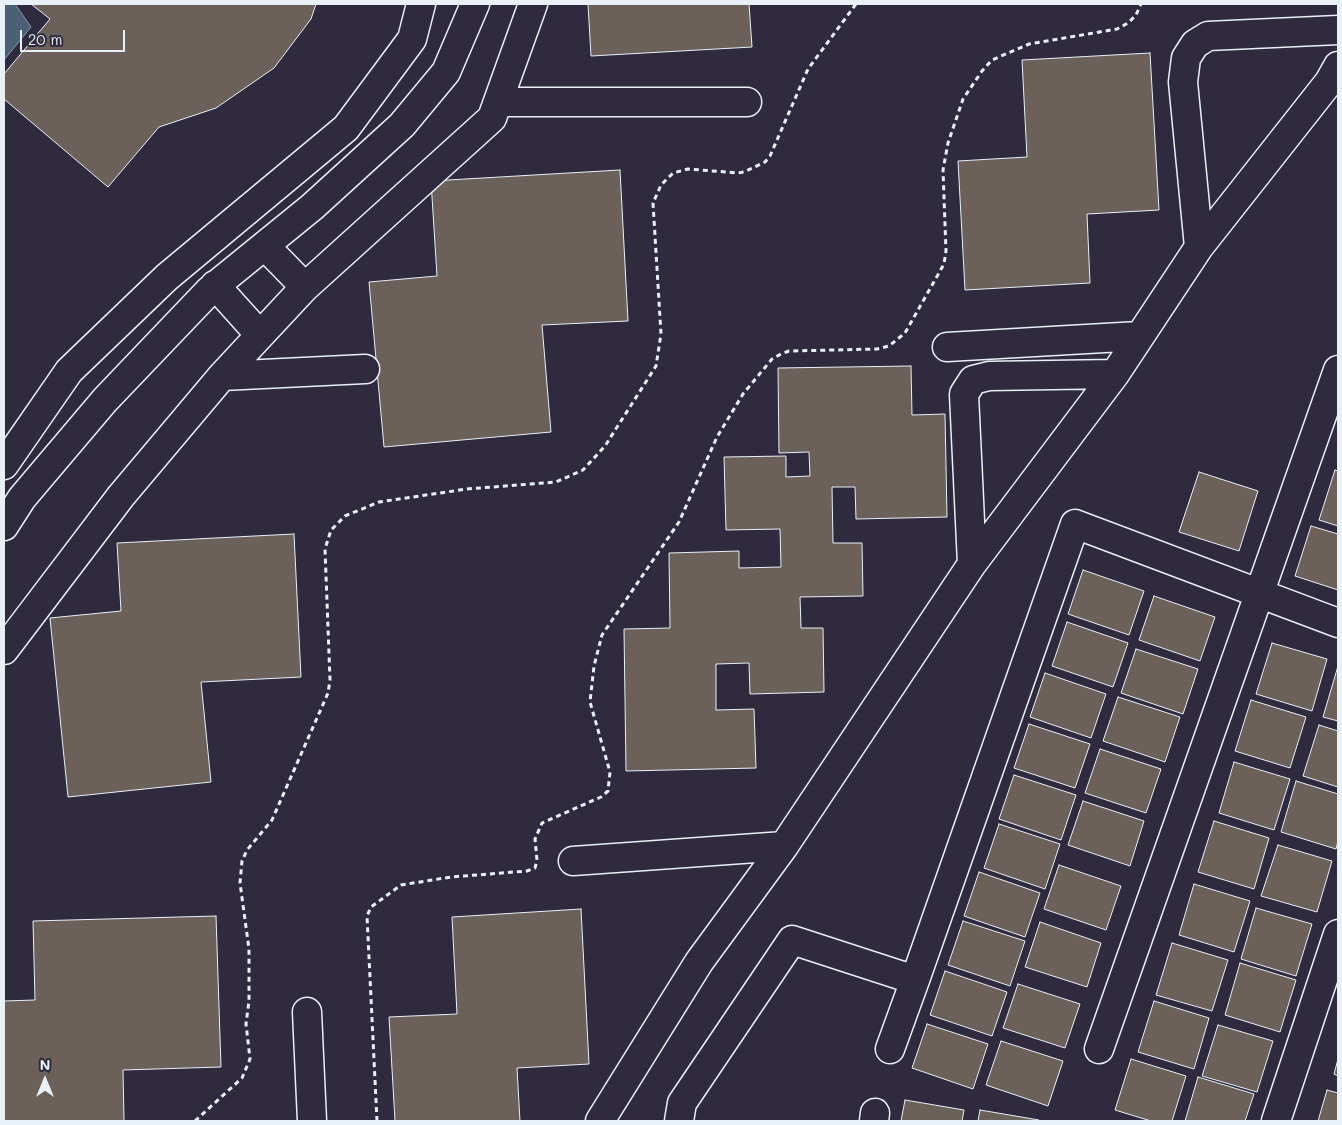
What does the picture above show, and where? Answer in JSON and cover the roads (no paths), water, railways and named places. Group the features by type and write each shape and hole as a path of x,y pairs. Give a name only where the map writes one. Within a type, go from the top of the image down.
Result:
{"street":[{"path":"4,465 69,371 167,278 346,128 412,39 422,4"},
{"path":"4,526 22,498 105,400 224,278 312,207 402,125 446,72 475,4"},
{"path":"4,650 121,496 222,376 305,287 492,118 533,4"},
{"path":"1199,247 1182,82 1186,58 1195,44 1208,36 1338,30"},
{"path":"600,1121 699,962 784,846 972,564 1115,374 1199,247 1329,82 1338,66"},
{"path":"498,102 747,102"},
{"path":"207,244 224,278 260,335"},
{"path":"265,246 305,287"},
{"path":"947,348 1139,336"},
{"path":"222,376 365,370"},
{"path":"1099,1050 1338,370"},
{"path":"972,564 964,394 973,380 989,376 1115,374"},
{"path":"890,1050 1075,524 1338,623"},
{"path":"573,861 784,846"},
{"path":"1276,1121 1338,934"},
{"path":"679,1121 682,1103 792,940 915,980"},
{"path":"307,1012 312,1121"}],"water":[{"path":"4,4 15,4 31,27 4,60"}]}
